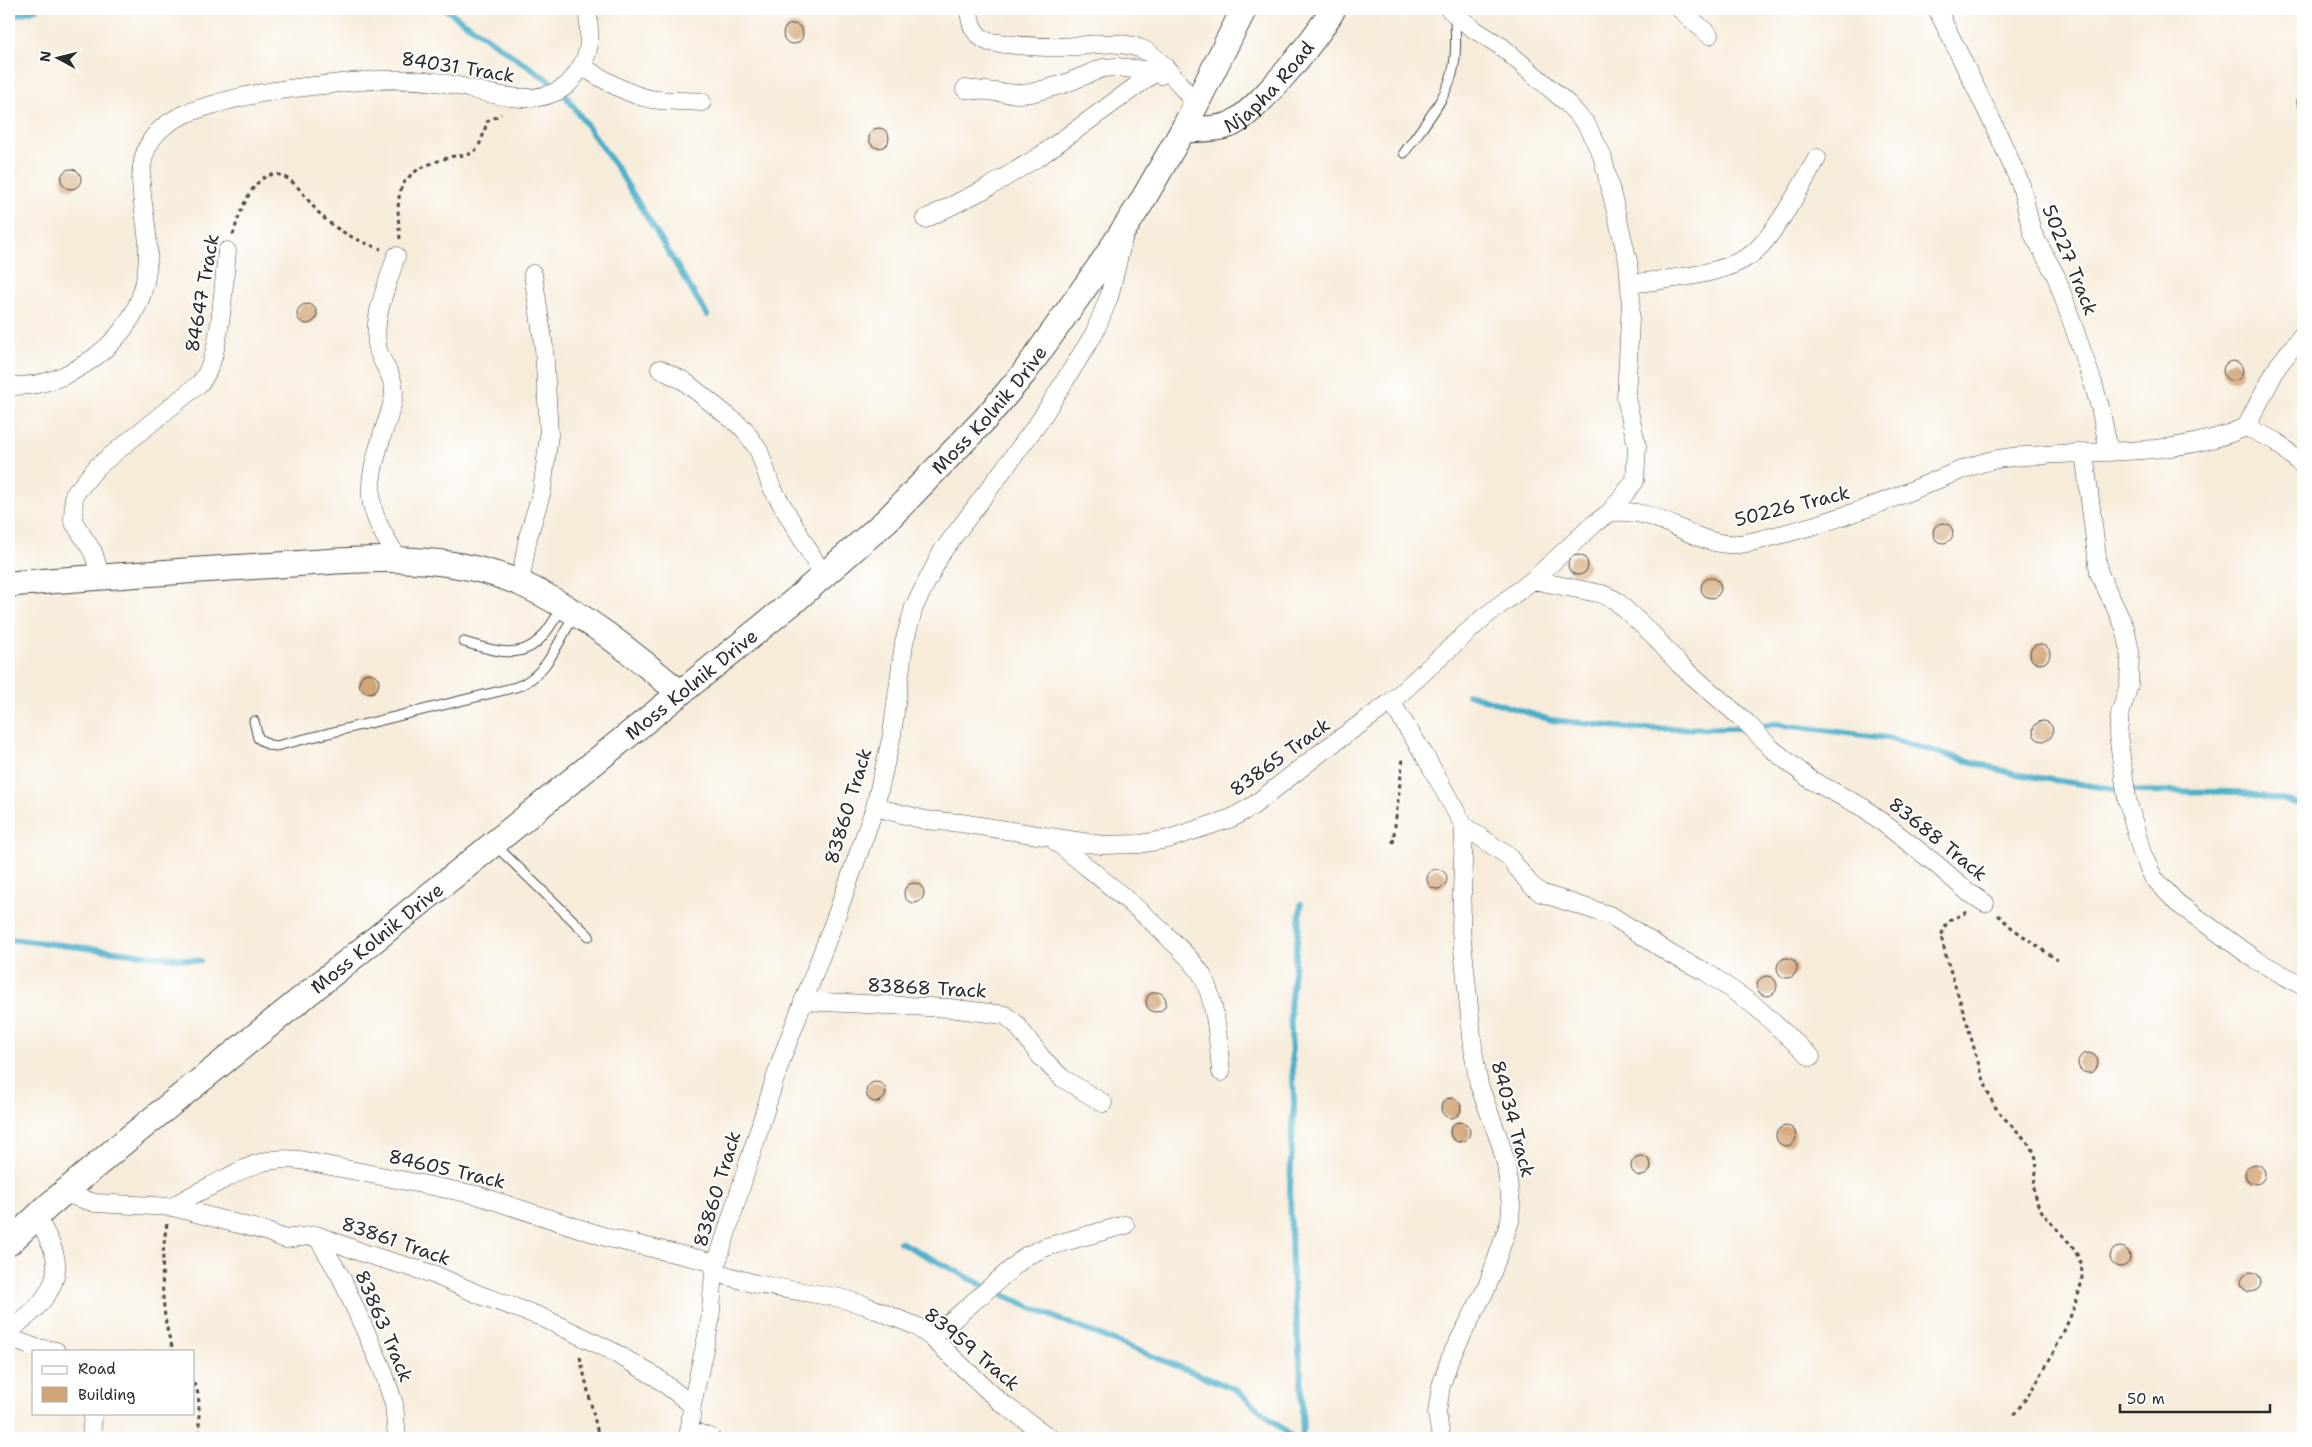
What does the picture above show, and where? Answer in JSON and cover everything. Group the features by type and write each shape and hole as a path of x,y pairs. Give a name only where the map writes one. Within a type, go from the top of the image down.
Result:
{"main road":[{"name":"Moss Kolnik Drive","path":"9,1243 62,1193 680,693 887,520 985,419 1024,373 1102,263 1183,130 1244,9"},
{"name":"Njapha Road","path":"1183,130 1230,124 1250,110 1294,64 1333,9"},
{"path":"9,584 330,560 398,558 480,570 520,584 569,609 625,647 680,693"}],"street":[{"path":"520,98 543,95 561,89 572,80 589,51 588,9"},
{"path":"969,9 972,26 982,40 989,42 1060,47 1100,44 1129,46 1147,52 1175,80 1196,105"},
{"path":"1680,9 1708,35"},
{"name":"50227 Track","path":"1937,9 2018,178 2032,232 2056,276 2093,383 2109,451"},
{"path":"1452,11 1472,28 1502,47 1567,103 1586,124 1602,155 1628,261 1631,300 1626,398 1637,446 1635,481 1609,514"},
{"path":"581,66 604,80 652,99 702,102"},
{"path":"965,89 1017,94 1031,93 1064,84 1103,68 1126,68 1175,80"},
{"path":"925,219 990,187 1040,156 1154,74"},
{"name":"84031 Track","path":"9,386 39,385 72,373 101,352 113,340 138,305 144,293 148,258 147,227 142,190 144,155 152,138 176,119 197,110 242,96 287,88 374,79 410,79 437,82 502,97 520,98"},
{"path":"1630,284 1707,271 1740,262 1751,255 1761,245 1799,190 1817,158"},
{"name":"83860 Track","path":"689,1434 692,1405 710,1322 715,1268 769,1096 802,1001 837,914 874,807 892,735 904,643 914,607 928,575 942,552 1039,422 1094,334 1109,296 1126,224"},
{"name":"84647 Track","path":"101,577 93,552 73,521 74,494 97,467 191,390 207,373 217,339 227,251"},
{"path":"396,256 379,314 377,336 378,350 392,379 394,390 376,454 371,496 376,519 398,558"},
{"path":"520,584 528,537 542,491 549,435 544,348 533,274"},
{"path":"2303,334 2278,366 2246,428 2276,441 2303,466"},
{"path":"660,369 684,381 744,429 759,451 771,486 823,575"},
{"name":"50226 Track","path":"1609,514 1638,512 1666,521 1712,542 1740,544 1817,526 1850,515 1948,475 1994,460 2084,452 2152,449 2198,443 2230,435 2246,428"},
{"path":"2084,452 2099,573 2125,628 2130,651 2129,685 2120,714 2118,735 2127,799 2142,853 2153,876 2177,903 2256,960 2303,986"},
{"name":"83865 Track","path":"874,807 925,820 961,823 1102,845 1140,844 1185,834 1232,818 1254,806 1324,750 1391,702 1484,617 1533,580 1595,523 1609,514"},
{"name":"83688 Track","path":"1533,580 1602,594 1615,600 1652,634 1678,664 1748,724 1772,749 1811,780 1864,808 1936,864 1968,892 1985,902"},
{"path":"1391,702 1464,826 1508,856 1530,884 1541,893 1612,916 1672,955 1706,972 1755,1006 1811,1057"},
{"name":"84034 Track","path":"1442,1438 1437,1413 1441,1386 1451,1356 1487,1287 1510,1221 1511,1205 1506,1164 1479,1085 1474,1056 1461,930 1464,826"},
{"path":"1052,838 1139,909 1182,952 1201,975 1211,1001 1221,1072"},
{"name":"83868 Track","path":"802,1001 949,1008 1005,1015 1016,1024 1041,1057 1062,1078 1103,1103"},
{"name":"84605 Track","path":"173,1207 246,1166 275,1159 300,1160 477,1195 609,1238 715,1268"},
{"name":"83861 Track","path":"62,1193 96,1203 173,1207 265,1231 284,1239 316,1235 366,1254 433,1274 480,1295 539,1316 633,1362 692,1405"},
{"path":"9,1331 35,1310 50,1288 56,1275 56,1262 37,1216"},
{"path":"932,1338 1026,1256 1046,1246 1124,1225"},
{"name":"83863 Track","path":"316,1235 341,1277 382,1368 394,1404 397,1438"},
{"name":"83959 Track","path":"715,1268 756,1284 840,1298 864,1305 916,1326 932,1338 999,1401 1050,1438"},
{"path":"9,1338 36,1348 49,1350"},
{"path":"92,1438 93,1414"},
{"path":"689,1434 711,1438"}],"lane":[{"path":"1404,153 1440,100 1452,74 1455,60 1452,11"},
{"path":"464,642 514,653 525,650 539,640 569,609"},
{"path":"254,720 258,738 269,745 276,746 528,683 544,666 569,609"},
{"path":"493,843 589,936"}],"path":[{"name":"84031 Track","path":"396,256 402,255 397,208 400,193 407,176 424,165 453,156 472,154 478,148 487,122 508,109 520,98"},
{"name":"84647 Track","path":"227,251 240,213 256,182 272,174 288,178 322,216 341,231 396,256"},
{"path":"1393,843 1403,757 1401,718"},
{"path":"1985,902 2012,928 2057,960"},
{"name":"83688 Track","path":"1985,902 1947,922 1941,936 1943,944 1991,1101 2036,1156 2037,1172 2034,1195 2043,1214 2078,1253 2082,1274 2078,1296 2061,1337 2025,1402 2014,1414"},
{"path":"173,1207 164,1239 164,1297 167,1326 174,1350"},
{"path":"574,1334 599,1438"},
{"path":"195,1387 199,1404 198,1429 201,1438"}],"building":[{"path":"793,24 800,27 803,34 800,41 793,44 786,41 783,34 786,27"},
{"path":"2303,92 2303,111 2298,107 2297,100"},
{"path":"879,128 886,131 889,138 886,145 879,148 872,145 869,138 872,131"},
{"path":"71,169 78,172 81,179 78,186 71,189 64,186 61,179 64,172"},
{"path":"307,304 314,307 317,314 314,321 307,324 300,321 297,314 300,307"},
{"path":"2233,361 2240,364 2243,371 2240,378 2233,381 2226,378 2223,371 2226,364"},
{"path":"1943,523 1950,526 1953,533 1950,540 1943,543 1936,540 1933,533 1936,526"},
{"path":"1578,555 1585,558 1588,565 1585,572 1578,575 1571,572 1568,565 1571,558"},
{"path":"1711,578 1718,581 1721,588 1718,595 1711,598 1704,595 1701,588 1704,581"},
{"path":"2040,644 2047,647 2050,654 2047,661 2040,664 2033,661 2030,654 2033,647"},
{"path":"369,673 376,676 379,683 376,690 369,693 362,690 359,683 362,676"},
{"path":"2043,721 2050,724 2053,731 2050,738 2043,741 2036,738 2033,731 2036,724"},
{"path":"1437,869 1444,872 1447,879 1444,886 1437,889 1430,886 1427,879 1430,872"},
{"path":"914,883 921,886 924,893 921,900 914,903 907,900 904,893 907,886"},
{"path":"1787,958 1794,961 1797,968 1794,975 1787,978 1780,975 1777,968 1780,961"},
{"path":"1767,976 1774,979 1777,986 1774,993 1767,996 1760,993 1757,986 1760,979"},
{"path":"1156,992 1163,995 1166,1002 1163,1009 1156,1012 1149,1009 1146,1002 1149,995"},
{"path":"2088,1053 2095,1056 2098,1063 2095,1070 2088,1073 2081,1070 2078,1063 2081,1056"},
{"path":"876,1082 883,1085 886,1092 883,1099 876,1102 869,1099 866,1092 869,1085"},
{"path":"1451,1098 1458,1101 1461,1108 1458,1115 1451,1118 1444,1115 1441,1108 1444,1101"},
{"path":"1460,1122 1467,1125 1470,1132 1467,1139 1460,1142 1453,1139 1450,1132 1453,1125"},
{"path":"1786,1126 1793,1129 1796,1136 1793,1143 1786,1146 1779,1143 1776,1136 1779,1129"},
{"path":"1641,1156 1648,1159 1651,1166 1648,1173 1641,1176 1634,1173 1631,1166 1634,1159"},
{"path":"2255,1164 2262,1167 2265,1174 2262,1181 2255,1184 2248,1181 2245,1174 2248,1167"},
{"path":"2120,1247 2127,1250 2130,1257 2127,1264 2120,1267 2113,1264 2110,1257 2113,1250"},
{"path":"2251,1272 2258,1275 2261,1282 2258,1289 2251,1292 2244,1289 2241,1282 2244,1275"}],"waterway":[{"path":"9,17 36,9"},
{"path":"445,9 561,89 617,168 707,315"},
{"path":"1468,694 1551,720 1638,729 1751,728 1775,724 1887,738 2015,774 2126,791 2238,792 2303,804"},
{"path":"1301,904 1290,1008 1294,1101 1290,1187 1292,1271 1301,1373 1303,1438"},
{"path":"9,939 200,961"},
{"path":"900,1242 990,1289 1061,1320 1235,1389 1293,1438"}]}
